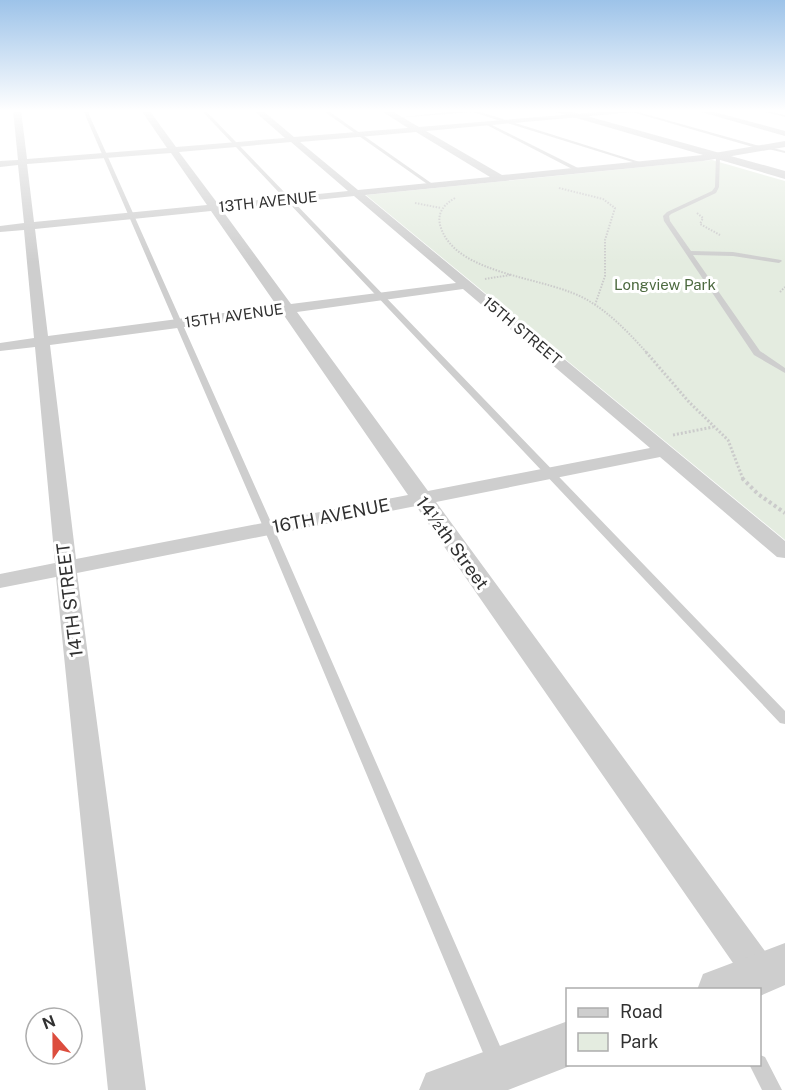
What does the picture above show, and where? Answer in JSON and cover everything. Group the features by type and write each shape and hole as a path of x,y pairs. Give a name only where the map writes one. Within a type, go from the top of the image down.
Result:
{"street":[{"path":"0,164 36,161"},
{"name":"14½th Street","path":"181,161 421,499 773,969"},
{"name":"15TH STREET","path":"317,161 785,552"},
{"path":"471,161 501,178"},
{"name":"13TH AVENUE","path":"0,229 673,161"},
{"path":"735,161 785,175"},
{"name":"14TH STREET","path":"23,162 66,568 127,1090"},
{"name":"15TH AVENUE","path":"0,347 466,284"},
{"name":"16TH AVENUE","path":"0,581 551,473 656,445"},
{"path":"724,988 773,969"},
{"path":"443,1090 566,1044"}],"lane":[{"path":"106,161 268,529 500,1069"},
{"path":"252,161 785,719"},
{"path":"397,161 432,185"},
{"path":"560,161 580,171"},
{"path":"634,161 644,164"},
{"path":"718,161 717,187 714,192 666,216 670,229 758,353 785,371"},
{"path":"689,253 733,254 779,261"},
{"path":"759,1066 773,1090"}],"path":[{"path":"556,188 603,199 615,208 604,240 605,276 595,305"},
{"path":"460,196 451,200 440,211 439,229 443,239 459,253 514,275 568,291 595,305 630,332 729,442 738,470 745,480 785,513"},
{"path":"682,207 702,216 700,224 720,235"},
{"path":"466,284 514,275"},
{"path":"780,292 785,287"},
{"path":"656,445 714,427"}],"green space":[{"name":"Longview Park","path":"703,161 715,161 785,181 785,540 366,195"}]}
